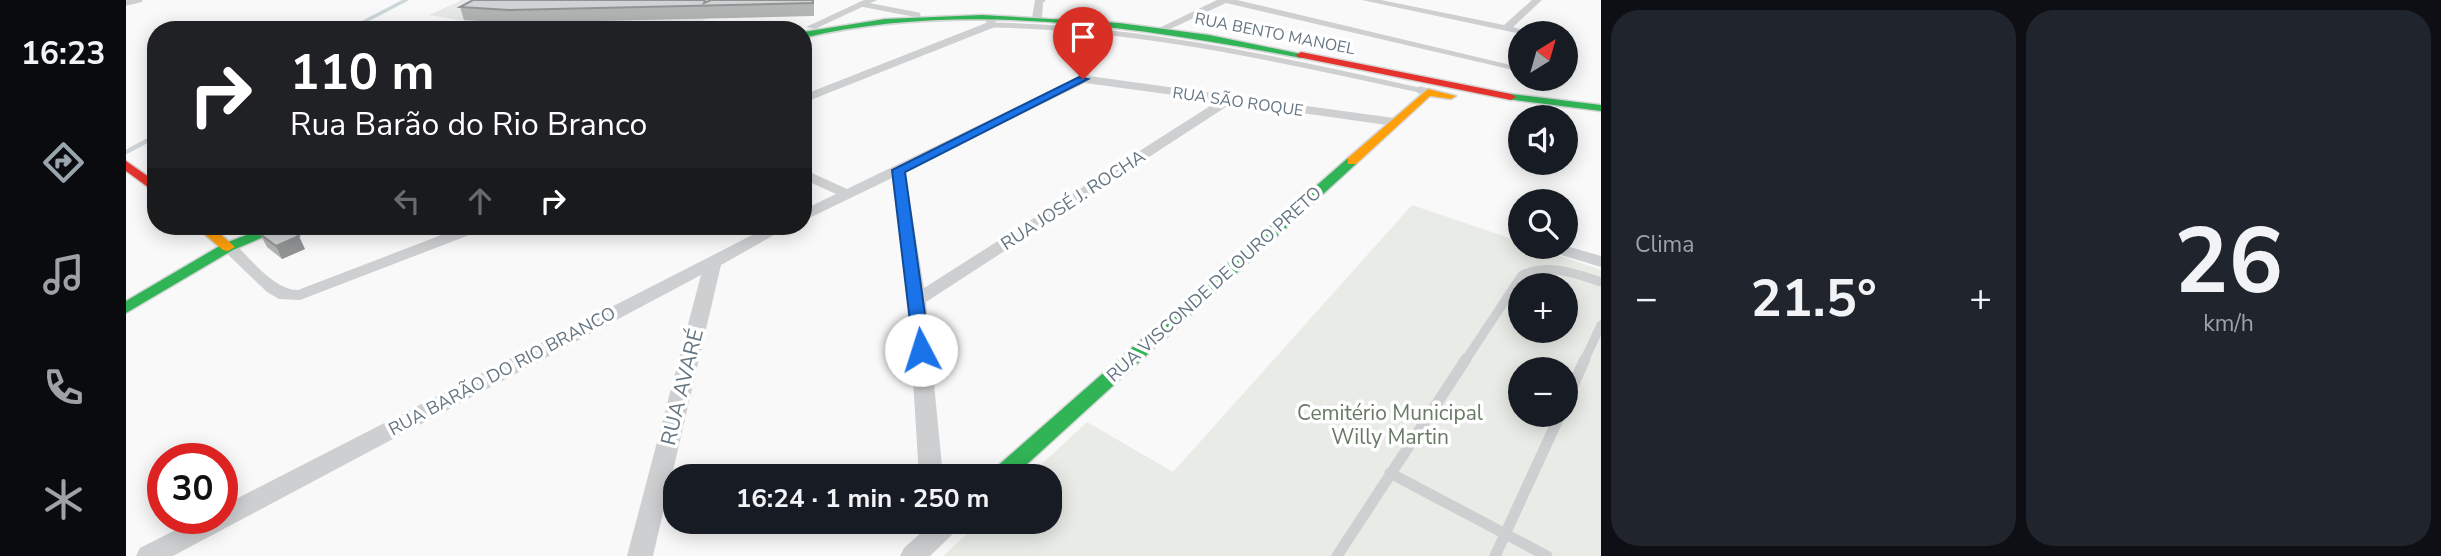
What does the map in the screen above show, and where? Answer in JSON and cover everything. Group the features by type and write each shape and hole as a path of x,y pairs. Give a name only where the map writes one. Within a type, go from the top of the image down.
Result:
{"street":[{"path":"812,29 872,0"},
{"path":"1037,18 1038,2 1041,0"},
{"path":"1162,29 1225,0 1508,67"},
{"path":"1369,0 1506,28 1536,0"},
{"name":"RUA BENTO MANOEL","path":"812,31 891,21 1037,18 1124,25 1162,29 1526,100 1601,108"},
{"path":"812,95 991,21"},
{"path":"812,212 1083,79 1095,30"},
{"name":"RUA SÃO ROQUE","path":"1083,79 1394,122"},
{"path":"1428,92 1506,106 1601,117"},
{"name":"RUA VISCONDE DE OURO PRETO","path":"1013,464 1428,92"},
{"name":"RUA JOSÉ J. ROCHA","path":"916,300 1230,99"},
{"path":"126,166 147,181"},
{"path":"898,170 916,300 930,464"},
{"path":"812,177 847,194"},
{"path":"213,235 285,295 300,295 456,235"},
{"path":"126,307 228,247 259,235"},
{"name":"RUA BARÃO DO RIO BRANCO","path":"238,510 764,235"},
{"path":"1578,255 1601,262"},
{"name":"RUA AVARÉ","path":"640,556 715,259"},
{"name":"RUA BARÃO DO RIO BRANCO","path":"149,556 191,534"},
{"path":"912,556 932,534"}],"lane":[{"path":"126,2 140,0"},
{"path":"861,4 918,15"},
{"path":"991,21 1095,30 1202,44 1428,92"},
{"path":"1095,30 1124,25"},
{"path":"1337,556 1522,275 1531,269 1546,268 1566,270 1601,282"},
{"path":"1578,375 1601,325"},
{"path":"1495,556 1554,427"},
{"path":"1390,473 1547,556"}],"shaded area":[{"path":"462,0 734,0 702,21 465,21 429,15"}],"green space":[{"name":"Cemitério Municipal Willy Martin","path":"1412,205 1508,238 1508,259 1569,259 1601,270 1601,556 943,556 967,534 1062,534 1062,464 1042,464 1087,422 1173,472"}],"building":[{"path":"473,0 705,0 704,3 711,0 813,0 813,3 509,10 460,7"},
{"path":"261,235 299,236 276,246"}],"waterway":[{"path":"365,21 406,0"},
{"path":"126,152 147,141"}],"traffic: fast":[{"path":"812,33 902,21 1028,19 1164,31 1301,55"},
{"path":"1511,97 1601,108"},
{"path":"1013,464 1352,161"},
{"path":"126,308 228,247 259,235"}],"traffic: slow":[{"path":"1352,161 1428,92 1451,96"},
{"path":"213,235 228,247"}],"traffic: jam":[{"path":"1301,55 1511,97"},
{"path":"126,165 147,182"}],"route":[{"path":"921,350 898,170 1083,79"}]}
